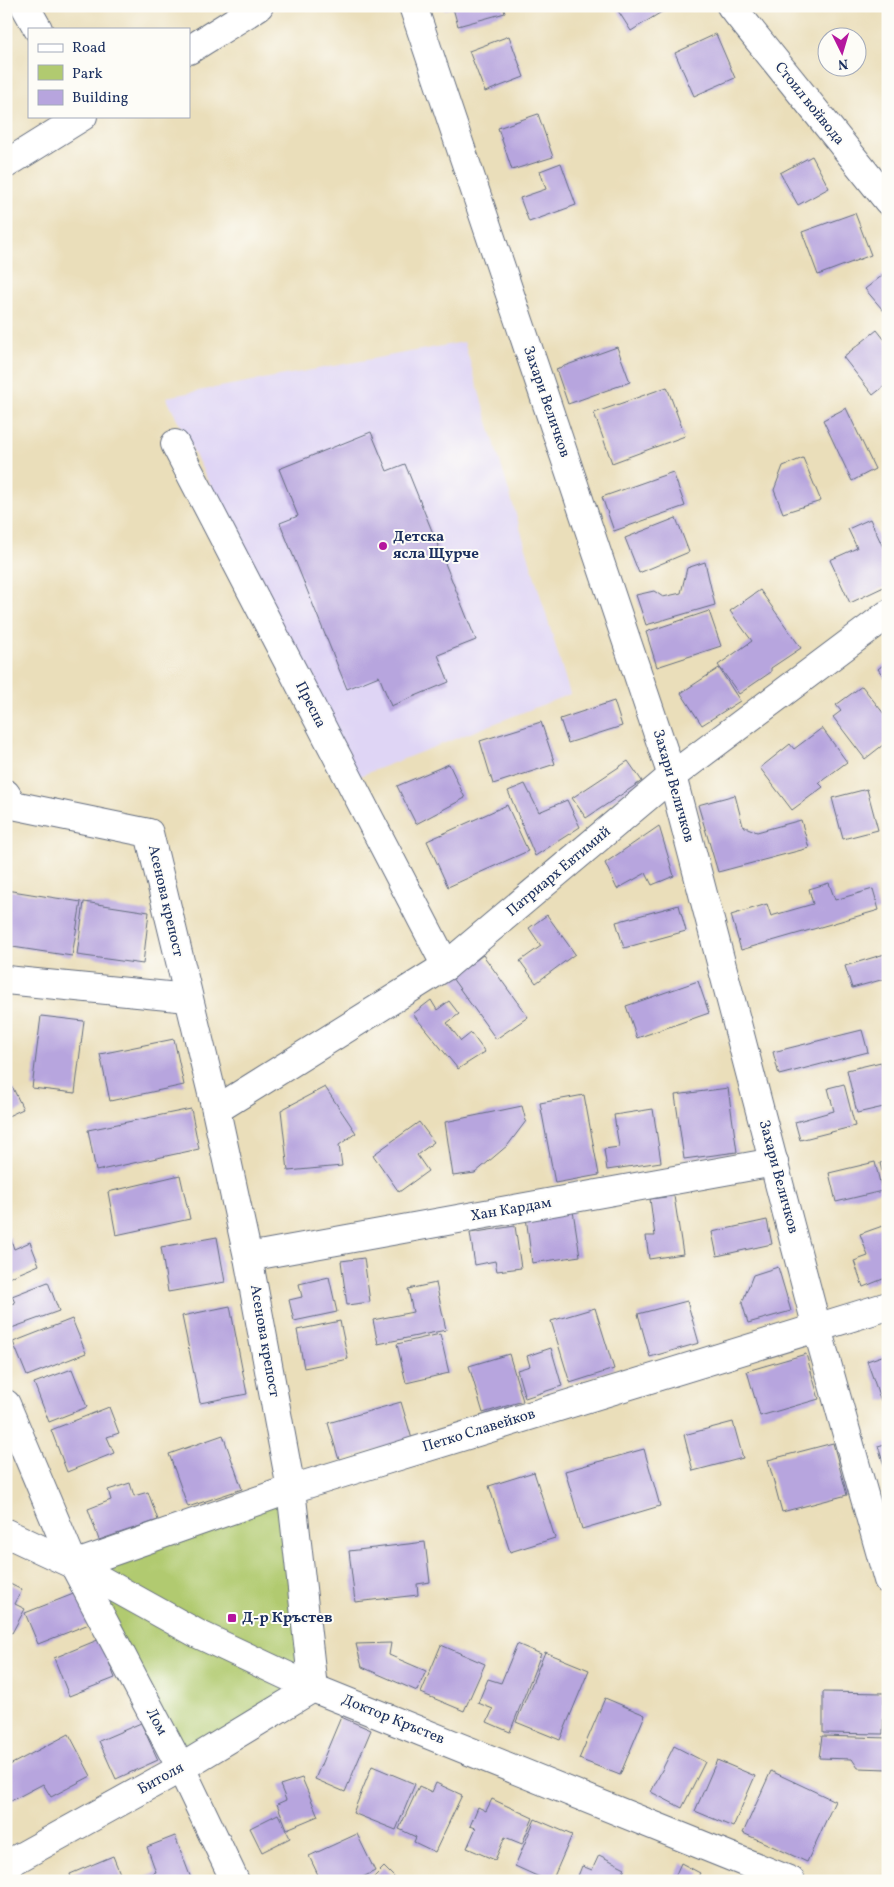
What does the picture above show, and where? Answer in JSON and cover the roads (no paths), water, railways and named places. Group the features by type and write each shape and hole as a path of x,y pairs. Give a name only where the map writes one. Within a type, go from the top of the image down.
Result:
{"street":[{"path":"25,6 37,28"},
{"path":"190,49 259,6"},
{"name":"Захари Величков","path":"413,6 672,776 817,1328 888,1580"},
{"name":"Стоил войвода","path":"737,8 888,201"},
{"path":"6,164 80,118"},
{"name":"Преспа","path":"175,444 446,966"},
{"name":"Патриарх Евтимий","path":"216,1110 446,966 672,776 888,614"},
{"name":"Асенова крепост","path":"6,794 13,805 149,833 216,1110 248,1257 291,1489 313,1688"},
{"path":"6,980 188,998"},
{"name":"Хан Кардам","path":"248,1257 774,1162"},
{"name":"Петко Славейков","path":"74,1565 291,1489 888,1306"},
{"name":"Лом","path":"6,1404 74,1565 181,1768 235,1881"},
{"name":"Доктор Кръстев","path":"6,1533 74,1565 198,1634 313,1688 781,1879"},
{"name":"Битоля","path":"6,1865 181,1768 313,1688"}],"place":[{"name":"Детска ясла Щурче","path":"383,546"},
{"name":"Д-р Кръстев","path":"232,1618"}]}
